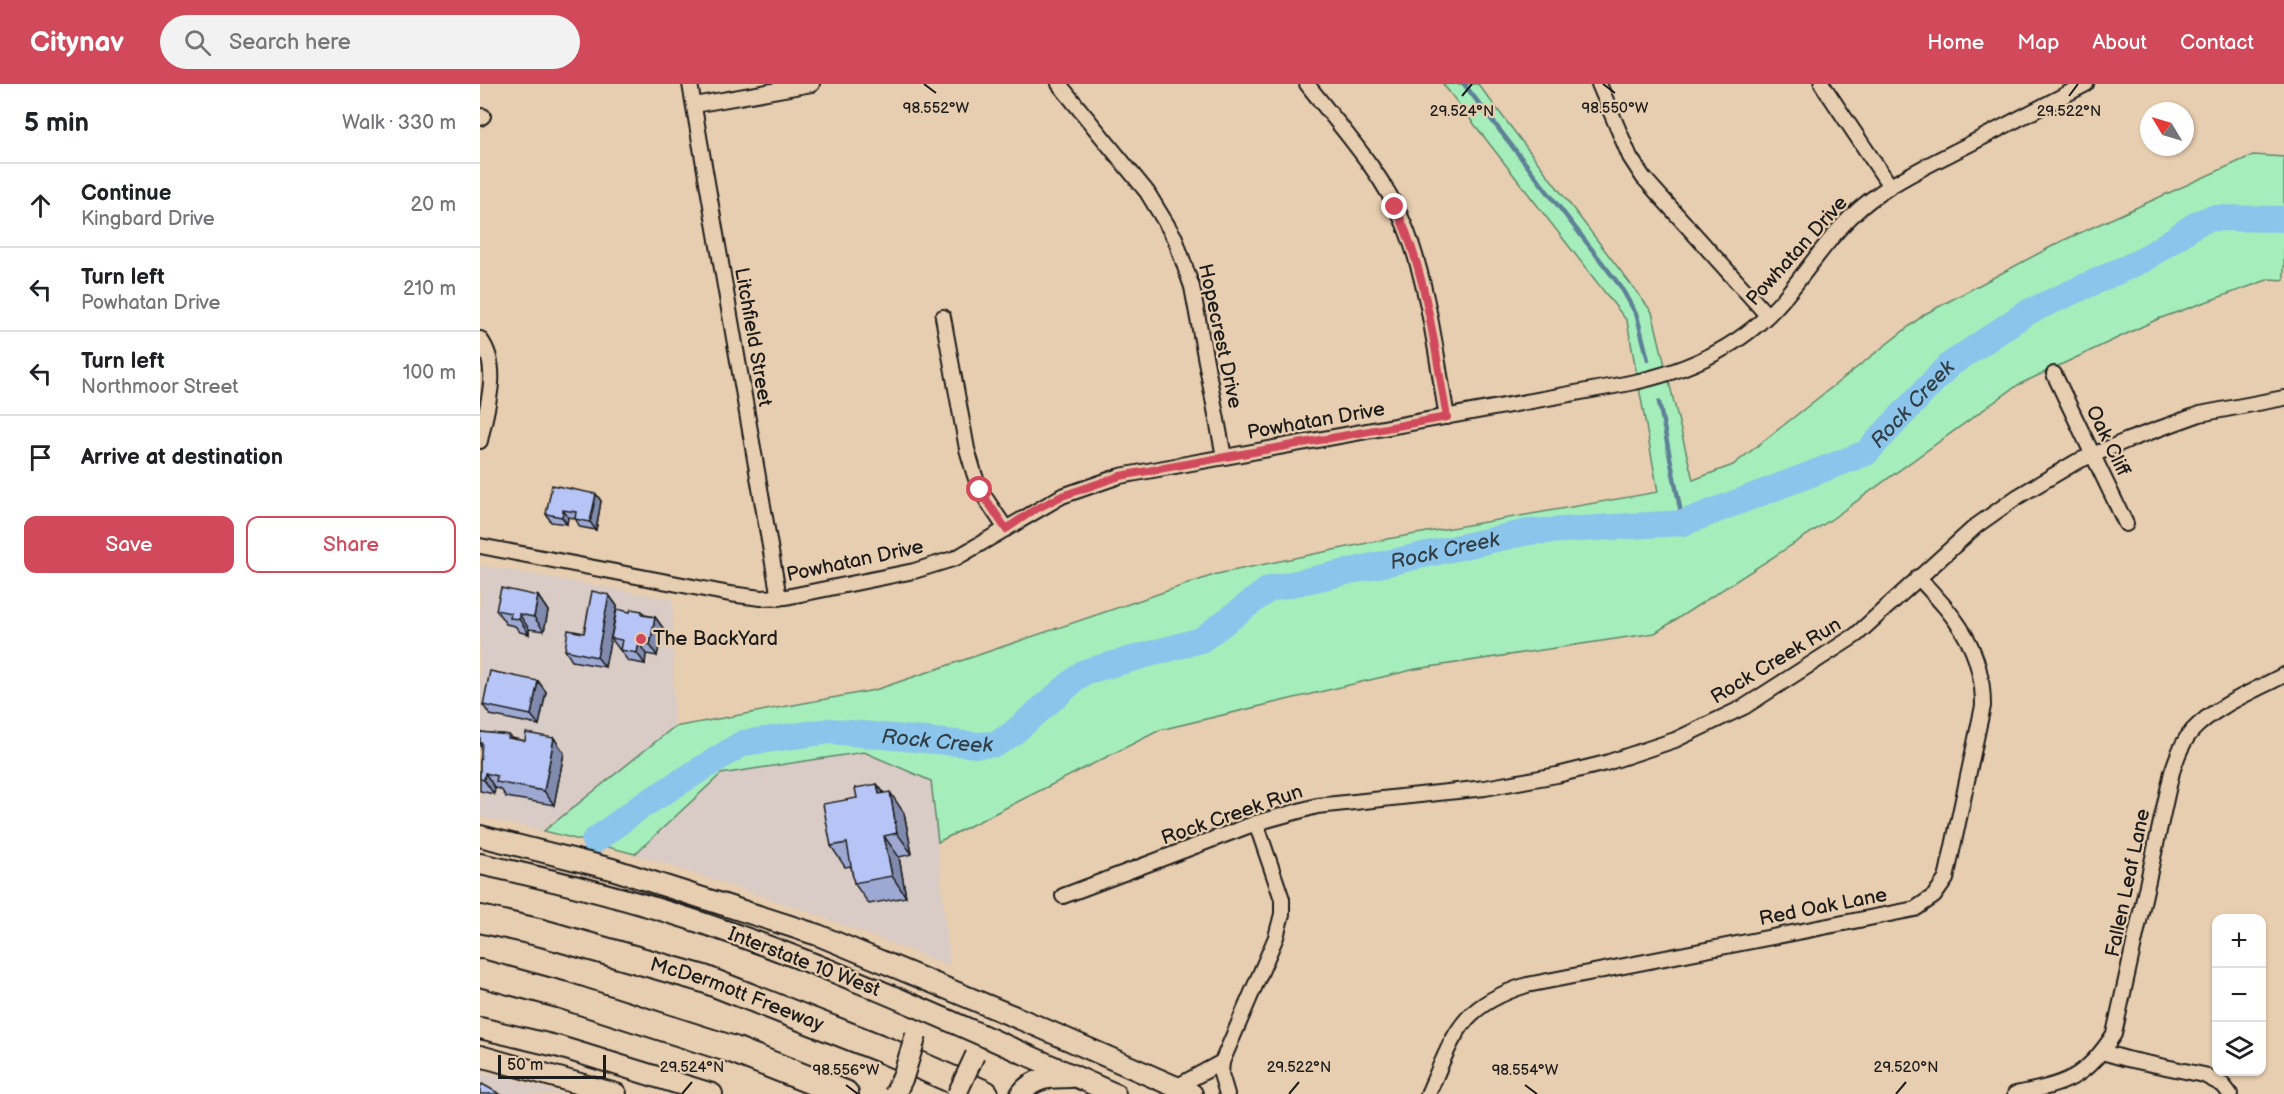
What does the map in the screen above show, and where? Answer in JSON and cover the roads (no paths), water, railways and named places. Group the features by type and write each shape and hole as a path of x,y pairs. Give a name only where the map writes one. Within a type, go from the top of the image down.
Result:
{"highway":[{"name":"McDermott Freeway","path":"480,919 574,942 704,979 887,1051 985,1094"},
{"path":"480,973 562,995 734,1050 845,1094"}],"main road":[{"path":"480,836 612,869 818,935 1184,1090"},
{"name":"Interstate 10 West","path":"480,864 570,885 686,918 771,947 893,996 1115,1094"},
{"path":"893,996 909,1015 914,1025 915,1035 895,1094"},
{"path":"480,1028 560,1047 712,1094"},
{"path":"480,1056 616,1094"},
{"path":"1026,1088 1044,1077 1077,1077"}],"street":[{"name":"Litchfield Street","path":"690,84 779,598"},
{"path":"694,105 812,84"},
{"name":"Hopecrest Drive","path":"1059,84 1147,192 1174,238 1192,287 1224,457"},
{"path":"1307,84 1375,173 1404,224 1421,280 1447,417"},
{"path":"1599,84 1612,111 1619,135 1643,177 1767,315"},
{"path":"1822,84 1890,186"},
{"name":"Powhatan Drive","path":"480,546 718,592 760,598 779,598 914,571 956,558 1053,500 1090,484 1120,476 1647,380 1676,372 1724,350 1767,315 1785,297 1826,242 1850,215 1890,186 2086,84"},
{"path":"943,317 967,449 974,473 980,490 1006,529"},
{"path":"480,339 488,352 491,369 480,441"},
{"name":"Oak Cliff","path":"2054,374 2126,524"},
{"name":"Rock Creek Run","path":"1063,896 1256,823 1317,806 1485,788 1557,775 1606,763 1675,740 1744,707 1856,635 1976,526 2017,497 2093,455 2200,414 2284,398"},
{"name":"Red Oak Lane","path":"1428,1094 1451,1043 1464,1021 1477,1008 1508,991 1527,985 1916,909 1934,896 1946,879 1983,706 1983,681 1974,653 1963,632 1947,608 1918,577"},
{"name":"Fallen Leaf Lane","path":"2015,1094 2065,1082 2081,1072 2102,1052 2114,1034 2172,772 2181,748 2193,730 2212,715 2284,675"},
{"path":"1227,1094 1221,1074 1222,1062 1276,936 1282,914 1282,899 1256,823"},
{"path":"2102,1052 2204,1075 2223,1085 2230,1094"},
{"path":"957,1094 975,1055"},
{"path":"1184,1090 1222,1062"}],"waterway":[{"path":"1464,84 1621,287 1637,316 1648,360"},
{"name":"Rock Creek","path":"594,841 640,807 743,743 830,731 977,745 996,744 1012,734 1084,672 1201,640 1269,589 1528,532 1683,523 1866,453 1948,366 2026,313 2143,260 2198,223 2212,218 2284,219"},
{"path":"1659,402 1683,523"}],"place":[{"name":"The BackYard","path":"641,639"}]}
